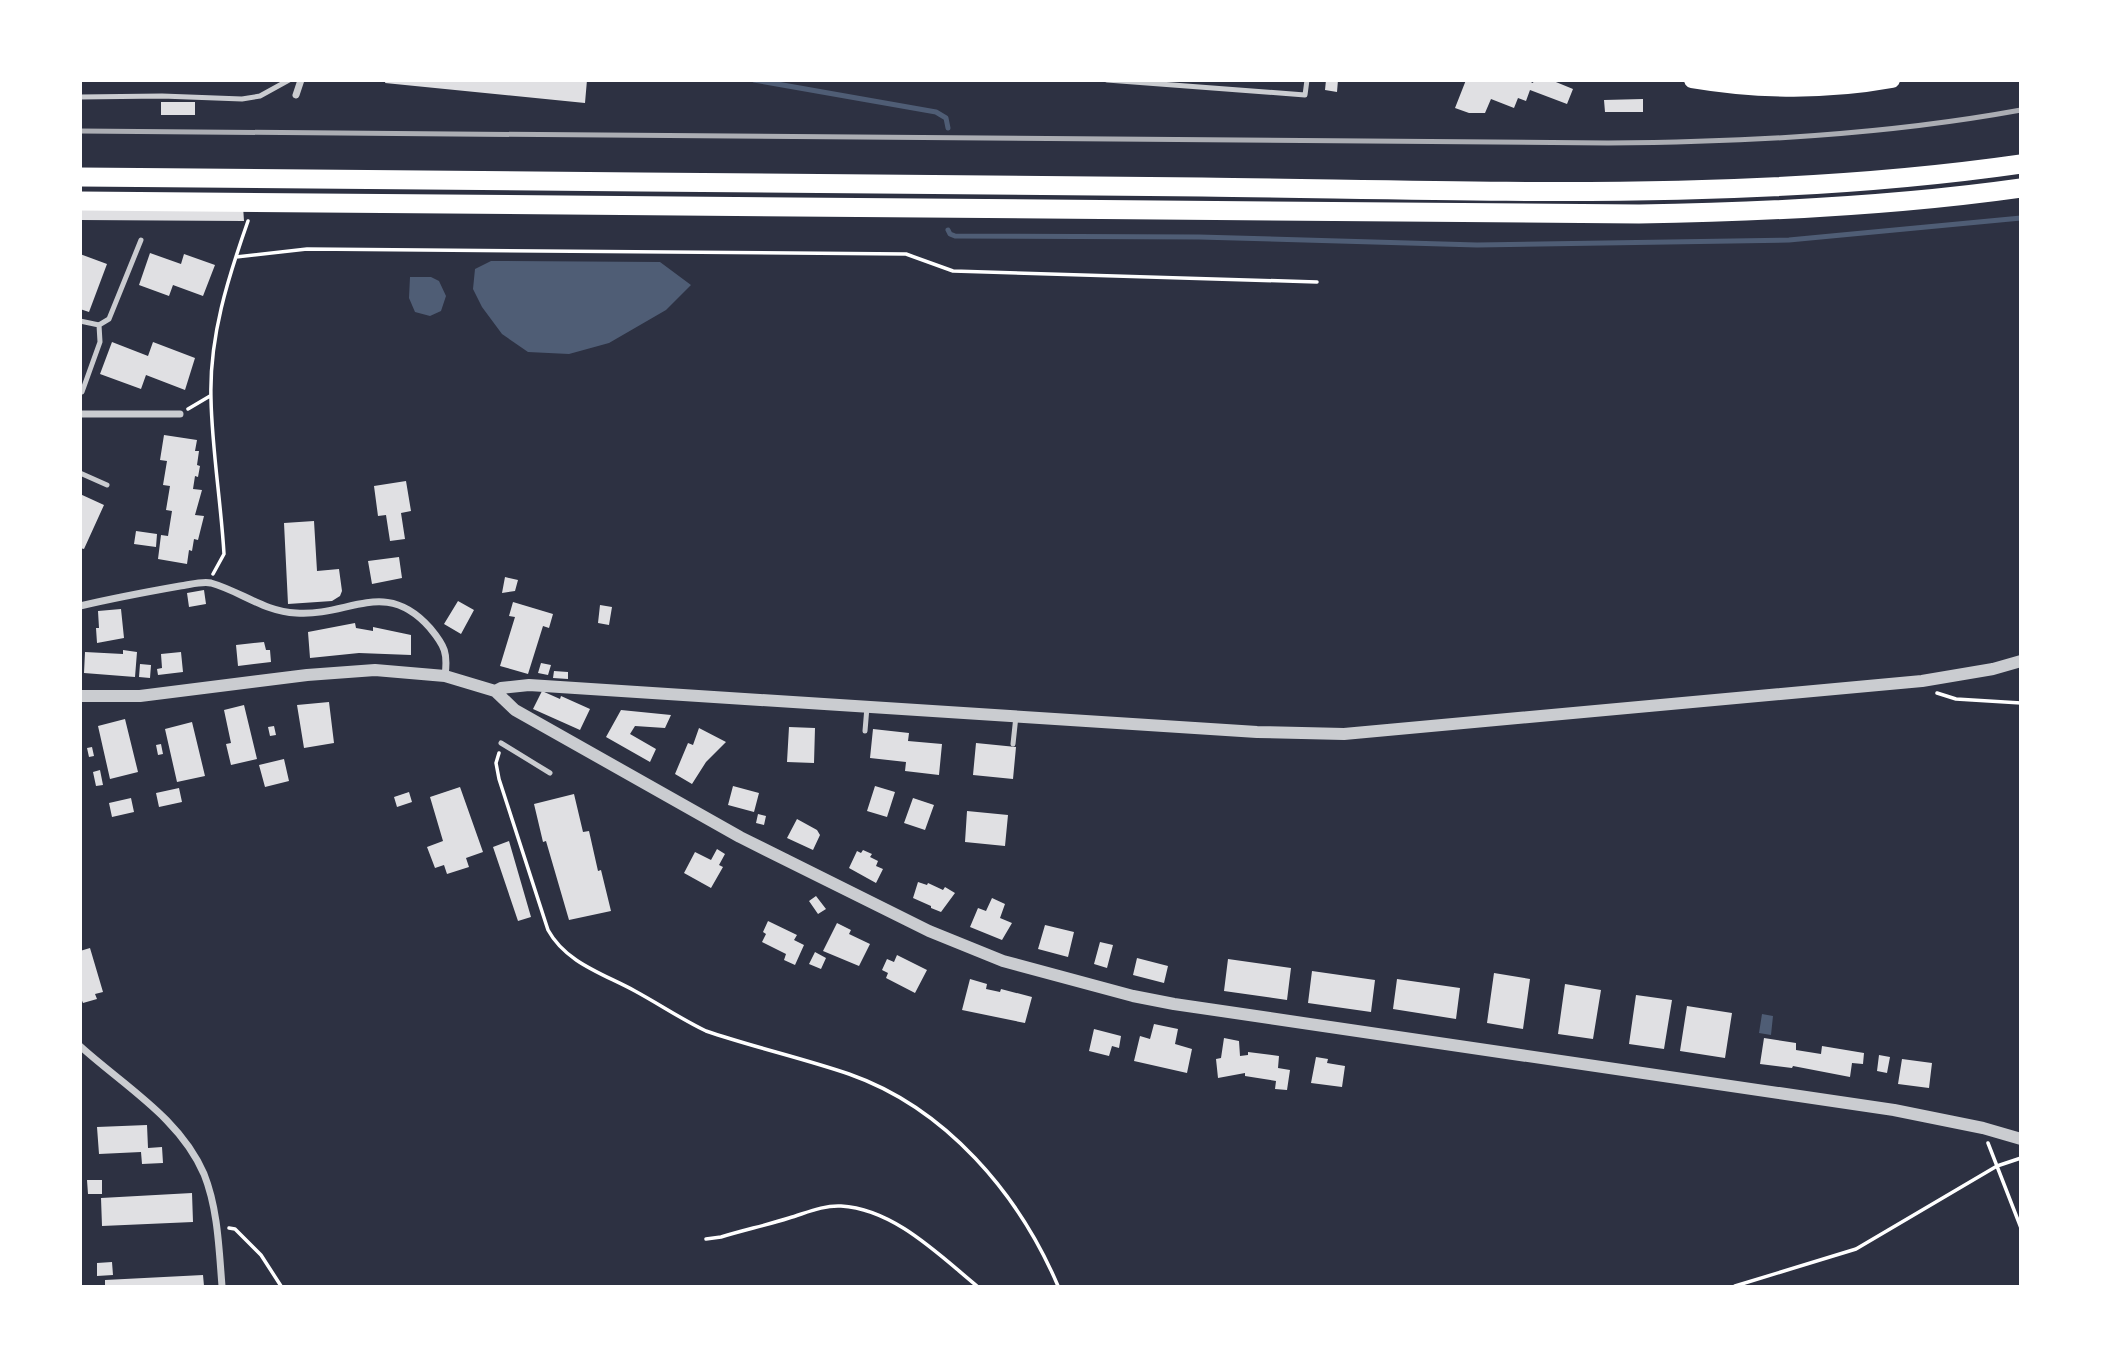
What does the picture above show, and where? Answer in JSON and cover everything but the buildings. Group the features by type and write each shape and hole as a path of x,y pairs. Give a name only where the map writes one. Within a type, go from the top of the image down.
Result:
{"highway":[{"path":"80,177 1586,191 1811,185 1904,178 2021,164"},
{"path":"80,201 1571,215 1814,209 1906,202 2021,188"}],"main road":[{"path":"1692,80 1735,86 1792,88 1847,86 1892,80"}],"street":[{"path":"296,95 301,80"},
{"path":"80,414 180,414"},
{"path":"80,606 124,595 209,582 278,611 299,614 390,602 419,616 445,650 445,676"},
{"path":"495,691 509,686 529,685 1257,732 1344,733 1922,681 1993,669 2021,661"},
{"path":"80,696 140,696 307,675 375,670 445,676 495,691 515,710 740,837 929,932 1003,961 1133,996 1174,1004 1894,1110 1983,1128 2021,1139"},
{"path":"80,1046 170,1124 204,1175 217,1226 222,1286"}],"lane":[{"path":"80,97 242,99 260,96 289,80"},
{"path":"1107,80 1305,95 1307,80"},
{"path":"80,321 99,325 113,315 141,240"},
{"path":"82,392 100,342 99,325"},
{"path":"80,473 107,485"},
{"path":"865,731 867,707"},
{"path":"1013,744 1016,716"},
{"path":"501,743 550,773"}],"path":[{"path":"209,582 224,554 210,396 224,292 248,221"},
{"path":"236,257 306,249 906,254 953,271 1317,282"},
{"path":"180,414 210,396"},
{"path":"1922,681 1934,692 1945,697 2021,702"},
{"path":"501,743 496,763 499,779 548,930 555,942 569,955 599,974 634,990 706,1031 851,1075 888,1091 915,1107 983,1167 1007,1197 1029,1228 1058,1286"},
{"path":"1983,1128 2021,1228"},
{"path":"1735,1286 1856,1249 1997,1166 2021,1158"},
{"path":"706,1239 722,1237 821,1208 841,1206 858,1209 901,1227 930,1246 977,1286"},
{"path":"217,1226 235,1229 248,1241 261,1255 281,1286"}],"water":[{"path":"491,261 660,262 691,285 666,310 609,343 569,354 528,352 502,334 482,307 473,289 475,269"},
{"path":"410,277 431,277 439,281 446,296 441,311 430,316 415,312 409,298"},
{"path":"1762,1014 1773,1016 1771,1035 1759,1033"}],"waterway":[{"path":"754,80 936,112 946,118 948,128"},
{"path":"948,230 955,236 1199,237 1477,245 1789,240 2021,218"}],"railway":[{"path":"80,131 1608,143 1815,136 1918,126 2021,110"}]}
